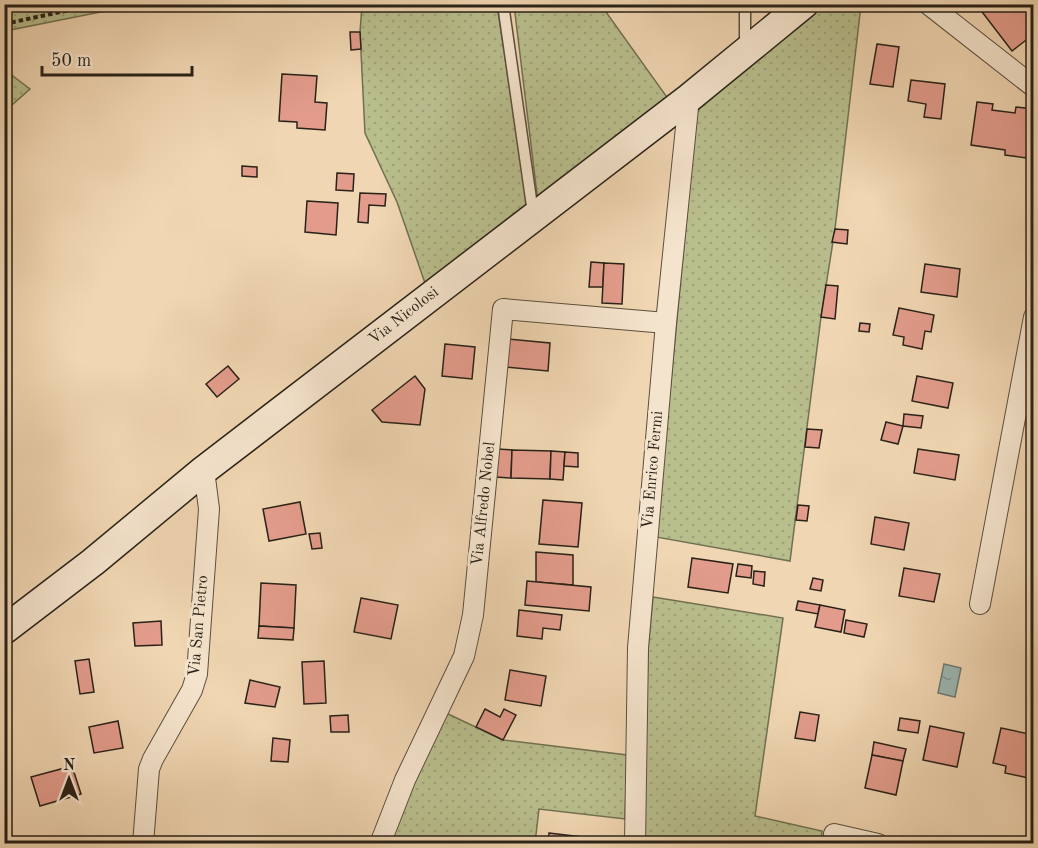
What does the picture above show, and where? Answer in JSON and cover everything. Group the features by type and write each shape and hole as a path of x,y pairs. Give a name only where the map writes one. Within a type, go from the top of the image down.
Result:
{"main road":[{"name":"Via Nicolosi","path":"4,630 93,562 204,470 689,98 804,4"}],"street":[{"path":"928,4 1034,87"},
{"name":"Via Enrico Fermi","path":"635,843 638,648 666,323 689,98"},
{"name":"Via Alfredo Nobel","path":"380,843 405,780 465,656 473,615 503,309 666,323"},
{"path":"980,604 1034,317"},
{"name":"Via San Pietro","path":"143,843 149,769 192,690 197,674 209,510 204,470"},
{"path":"834,834 878,843"}],"lane":[{"path":"503,4 534,216"},
{"path":"745,4 745,51"}],"path":[{"path":"4,24 98,4"}],"green space":[{"path":"5,4 136,4 136,5 5,31"},
{"path":"362,5 497,5 528,208 426,286 397,202 365,133 360,32"},
{"path":"514,5 601,5 669,100 538,202"},
{"path":"824,5 861,5 835,229 821,317 790,561 656,537 697,111 703,99"},
{"path":"5,70 30,89 5,111"},
{"path":"653,597 783,618 755,816 822,831 821,842 830,843 644,844 648,650"},
{"path":"446,713 503,740 627,755 625,819 539,809 535,843 386,844"}],"water":[{"path":"944,664 961,668 955,697 938,693"}],"building":[{"path":"976,4 1034,4 1034,34 1012,51"},
{"path":"350,32 360,32 361,49 351,50"},
{"path":"877,44 899,47 893,87 870,84"},
{"path":"282,74 317,76 315,102 327,103 325,130 297,128 297,122 279,121"},
{"path":"911,80 945,84 941,119 924,117 926,104 908,101"},
{"path":"977,102 993,104 992,110 1015,113 1016,107 1034,109 1026,158 1005,155 1005,150 971,145"},
{"path":"242,166 257,167 257,177 242,176"},
{"path":"337,173 354,174 353,191 336,190"},
{"path":"360,193 386,194 385,206 369,205 368,223 358,222"},
{"path":"307,201 338,203 336,235 305,232"},
{"path":"835,229 848,230 847,244 832,242"},
{"path":"591,262 604,263 603,287 589,287"},
{"path":"604,263 624,264 622,304 602,303"},
{"path":"925,264 960,269 957,297 921,292"},
{"path":"826,285 838,286 835,319 821,317"},
{"path":"899,308 934,315 931,332 925,331 922,349 903,345 904,337 893,335"},
{"path":"860,323 870,324 869,332 859,331"},
{"path":"508,339 550,343 548,371 506,367"},
{"path":"445,344 475,347 472,379 442,376"},
{"path":"228,366 239,379 217,397 206,384"},
{"path":"415,376 425,389 420,425 382,422 372,410"},
{"path":"917,376 953,383 948,408 912,401"},
{"path":"904,414 923,416 921,428 903,426"},
{"path":"886,422 903,426 898,444 881,440"},
{"path":"807,429 822,430 819,448 805,447"},
{"path":"497,449 512,450 511,478 496,477"},
{"path":"918,449 959,455 955,480 914,473"},
{"path":"512,450 551,451 550,479 511,478"},
{"path":"551,451 565,452 563,480 550,479"},
{"path":"565,452 578,453 578,467 564,466"},
{"path":"543,500 582,503 578,547 539,544"},
{"path":"300,502 306,534 269,541 263,509"},
{"path":"798,505 809,506 807,521 796,520"},
{"path":"875,517 909,523 904,550 871,544"},
{"path":"320,533 322,548 312,549 309,534"},
{"path":"536,552 573,555 573,585 536,582"},
{"path":"692,558 733,564 728,593 688,587"},
{"path":"738,564 752,566 751,578 736,576"},
{"path":"904,568 940,574 934,602 899,596"},
{"path":"754,571 765,572 764,586 753,584"},
{"path":"813,578 823,580 821,591 810,589"},
{"path":"527,581 591,587 589,611 525,605"},
{"path":"261,583 296,585 294,628 259,626"},
{"path":"361,598 398,605 391,639 354,632"},
{"path":"798,601 820,605 818,614 796,610"},
{"path":"820,605 845,610 841,632 815,627"},
{"path":"519,610 562,615 560,630 543,628 542,639 517,636"},
{"path":"846,620 867,624 864,637 844,633"},
{"path":"161,621 162,645 135,646 133,623"},
{"path":"259,626 294,628 293,640 258,638"},
{"path":"89,659 94,692 80,694 75,661"},
{"path":"324,661 326,703 304,704 302,662"},
{"path":"510,670 546,676 541,706 505,700"},
{"path":"250,680 280,687 275,707 245,703"},
{"path":"485,709 500,717 504,709 516,715 503,740 476,727"},
{"path":"800,712 819,715 815,741 795,738"},
{"path":"348,715 349,732 331,732 330,716"},
{"path":"900,718 920,721 918,733 898,730"},
{"path":"118,721 123,748 94,753 89,727"},
{"path":"930,726 964,733 957,767 923,760"},
{"path":"1001,728 1034,735 1033,779 1005,773 1006,766 993,763"},
{"path":"273,738 290,740 288,762 271,761"},
{"path":"874,742 906,749 903,761 872,755"},
{"path":"872,755 903,761 896,795 865,788"},
{"path":"72,766 81,794 40,806 31,777"},
{"path":"549,833 582,837 581,844 548,844"}]}
